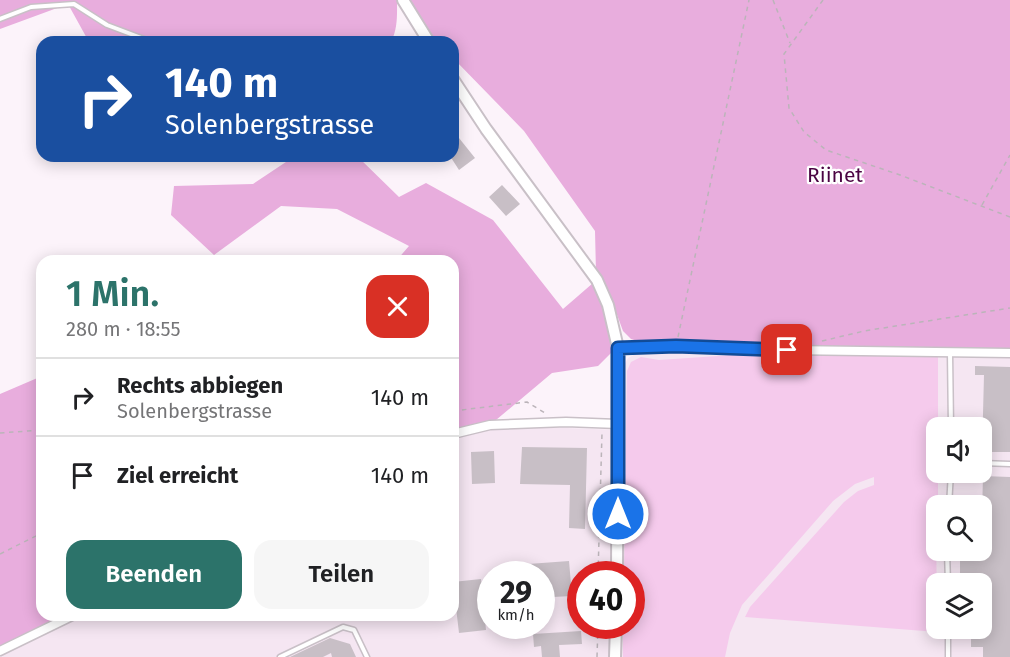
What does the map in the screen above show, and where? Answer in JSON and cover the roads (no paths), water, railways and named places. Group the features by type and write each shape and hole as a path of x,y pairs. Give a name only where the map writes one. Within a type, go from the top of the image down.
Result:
{"street":[{"path":"403,0 425,36"},
{"path":"459,88 486,129 597,280 608,305 618,348 616,561"},
{"path":"618,348 676,346 1010,353"},
{"path":"459,433 490,425 558,422 618,424"},
{"path":"0,651 62,621"},
{"path":"615,639 615,657"}],"lane":[{"path":"0,19 32,7 74,4 106,25 136,36"},
{"path":"950,352 951,417"},
{"path":"992,464 1010,464"},
{"path":"280,657 343,627 354,630 367,657"},
{"path":"948,639 948,657"}],"park label":[{"name":"Riinet","path":"835,175"}]}
